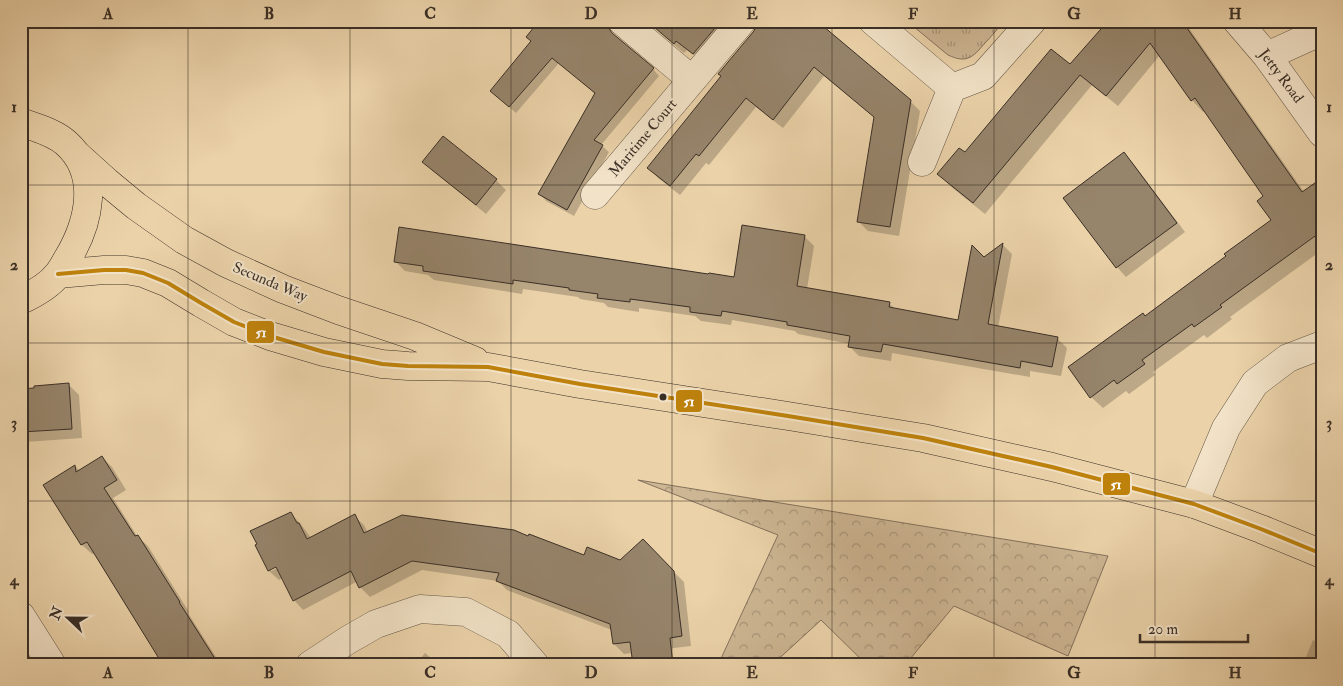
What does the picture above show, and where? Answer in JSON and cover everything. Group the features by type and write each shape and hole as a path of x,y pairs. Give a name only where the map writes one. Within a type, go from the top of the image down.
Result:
{"main road":[{"name":"Secunda Way","path":"21,122 56,136 136,206 184,240 226,263 283,290 415,336 488,367"},
{"path":"21,300 37,292 58,274 74,248 86,218 89,194 88,181 83,165 76,154"},
{"name":"Secunda Way","path":"58,274 104,270 126,270 144,273 168,283 234,322 270,336 324,352 382,364 488,367 580,384 923,438 1052,467 1194,504 1322,554"}],"street":[{"path":"622,21 692,80"},
{"name":"Maritime Court","path":"595,196 742,21"},
{"path":"873,21 952,88"},
{"path":"922,162 952,88 983,76 1032,21"},
{"name":"Jetty Road","path":"1237,21 1267,56 1322,133"},
{"path":"1267,56 1322,31"},
{"path":"1194,504 1226,428 1255,383 1288,358 1322,345"},
{"path":"310,665 376,624 420,609 466,612 508,634 535,665"},
{"path":"21,616 52,665"}],"green space":[{"path":"907,21 1004,21 977,52 969,58 960,59 948,55"},
{"path":"638,480 1108,556 1068,656 954,606 905,665 867,665 821,620 772,665 718,665 778,535"}],"building":[{"path":"539,21 607,21 612,33 654,68 594,140 603,145 567,210 538,194 595,93 552,58 509,107 490,91 531,41 526,37"},
{"path":"647,21 721,21 693,54 676,41 674,44"},
{"path":"757,21 817,21 911,100 890,227 857,222 874,117 814,67 773,120 746,98 699,156 696,154 670,186 647,168 721,76 718,74 754,31"},
{"path":"1108,21 1182,21 1302,192 1322,178 1322,231 1220,305 1222,307 1194,327 1192,324 1142,360 1145,364 1117,384 1114,380 1090,398 1068,367 1143,313 1145,316 1271,220 1257,201 1263,196 1195,98 1191,101 1150,43 1106,96 1080,75 973,203 937,174 959,148 965,152 1051,49 1070,64"},
{"path":"443,136 497,179 476,205 422,162"},
{"path":"1124,152 1177,223 1116,268 1063,198"},
{"path":"742,225 805,235 797,286 890,302 889,307 958,320 972,245 984,257 1003,243 988,324 1058,337 1052,367 1021,361 1020,368 883,344 881,352 848,347 850,336 787,325 787,322 722,311 721,316 690,312 690,307 630,299 630,302 597,298 598,294 569,290 569,288 513,280 513,284 423,271 423,266 394,262 399,227 734,277"},
{"path":"69,383 72,429 21,432 21,389"},
{"path":"102,456 117,480 104,488 135,536 138,535 219,665 163,665 87,542 81,545 43,485 75,465 76,472"},
{"path":"291,512 307,539 355,514 364,533 402,515 514,530 584,555 587,547 620,560 643,539 674,571 682,636 670,638 673,665 633,665 630,642 613,644 610,624 496,581 499,573 412,561 359,588 351,571 293,601 276,567 268,571 250,531"}],"transit line":[{"name":"51","path":"58,274 104,270 126,270 143,273 168,283 234,322 270,336 324,352 382,364 488,367 580,384 923,438 1052,467 1194,504 1322,554"}]}
